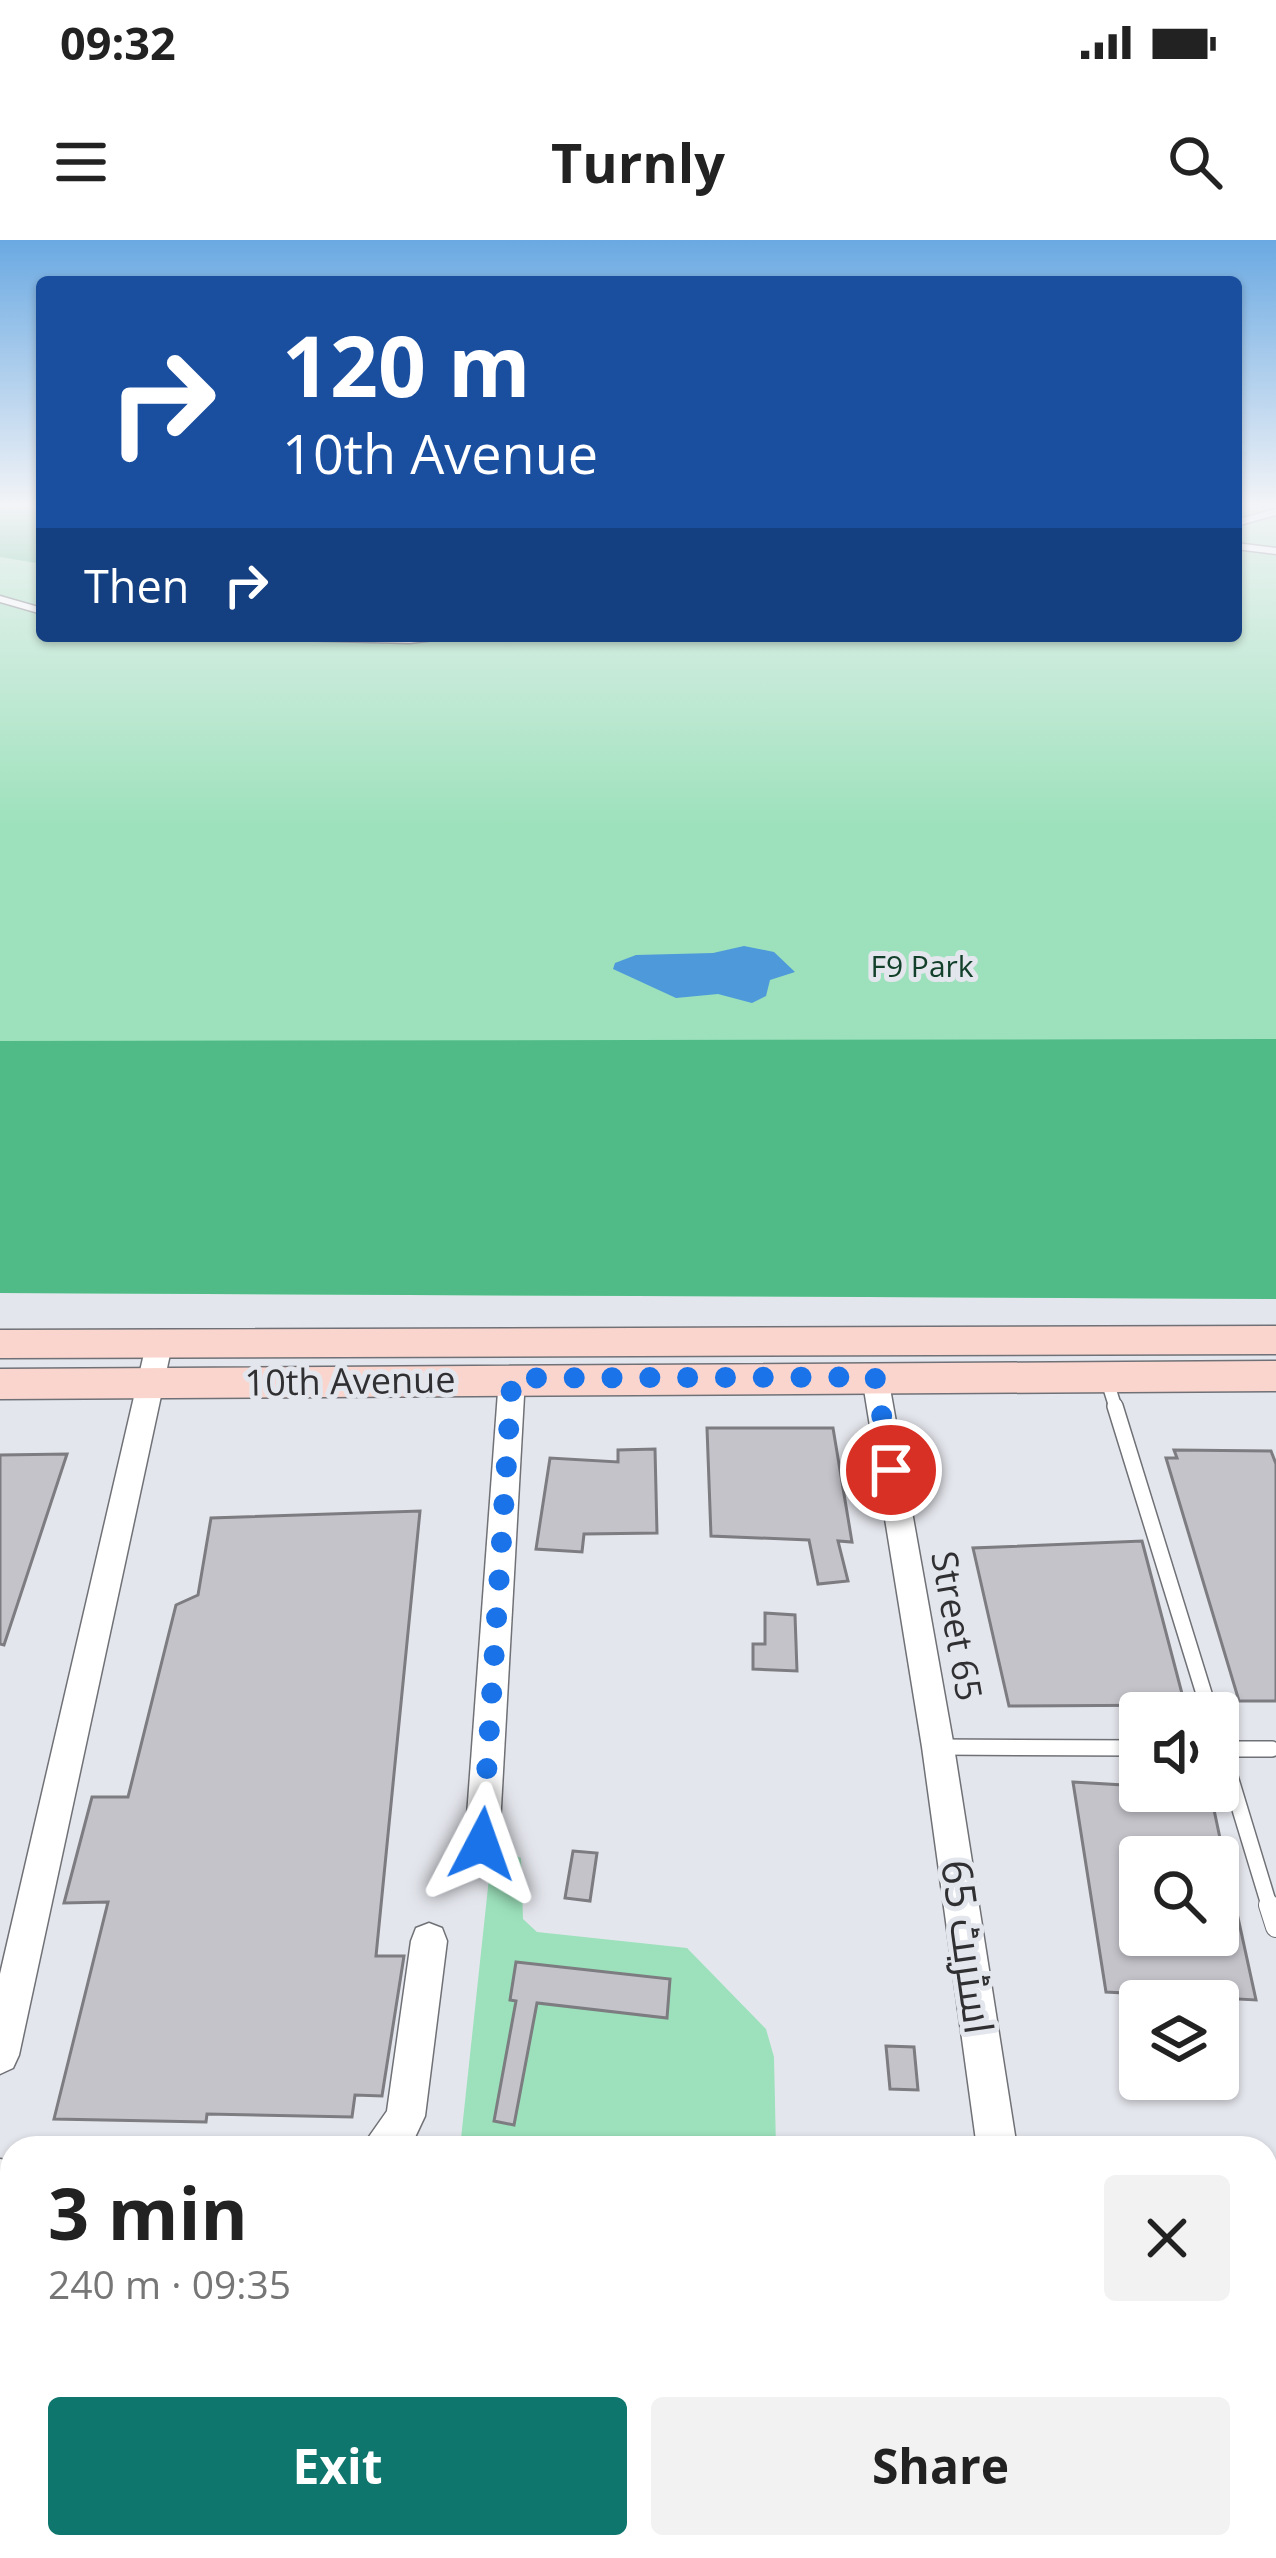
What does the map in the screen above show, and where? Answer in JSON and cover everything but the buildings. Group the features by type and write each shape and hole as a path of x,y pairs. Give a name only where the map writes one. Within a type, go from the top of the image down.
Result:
{"main road":[{"name":"10th Avenue","path":"0,1384 1105,1374 1245,1364 1276,1340"},
{"name":"10th Avenue","path":"0,1344 1245,1364"}],"street":[{"path":"0,2055 159,1345"},
{"name":"Street 65","path":"875,1377 938,1747"},
{"path":"482,1844 512,1378"},
{"name":"اسٹریٹ 65","path":"938,1747 996,2136"},
{"path":"395,2136 406,2116 429,1942"}],"lane":[{"path":"1105,1374 1203,1692"},
{"path":"938,1747 1119,1748"},
{"path":"1239,1747 1272,1749"},
{"path":"1239,1809 1276,1927"}],"green space":[{"name":"F9 Park","path":"0,612 36,612 36,642 1242,642 1242,612 1276,612 1276,1299 0,1293"},
{"path":"1276,1039 1276,1299 0,1293 0,1041"},
{"path":"514,1855 521,1858 523,1919 537,1932 687,1948 766,2029 774,2057 776,2136 461,2136 489,1878"}],"water":[{"path":"744,946 774,952 795,972 770,980 766,996 752,1003 718,994 676,998 613,969 615,963 636,955 713,953"}],"route":[{"path":"482,1844 512,1378 875,1377 891,1470"}]}
